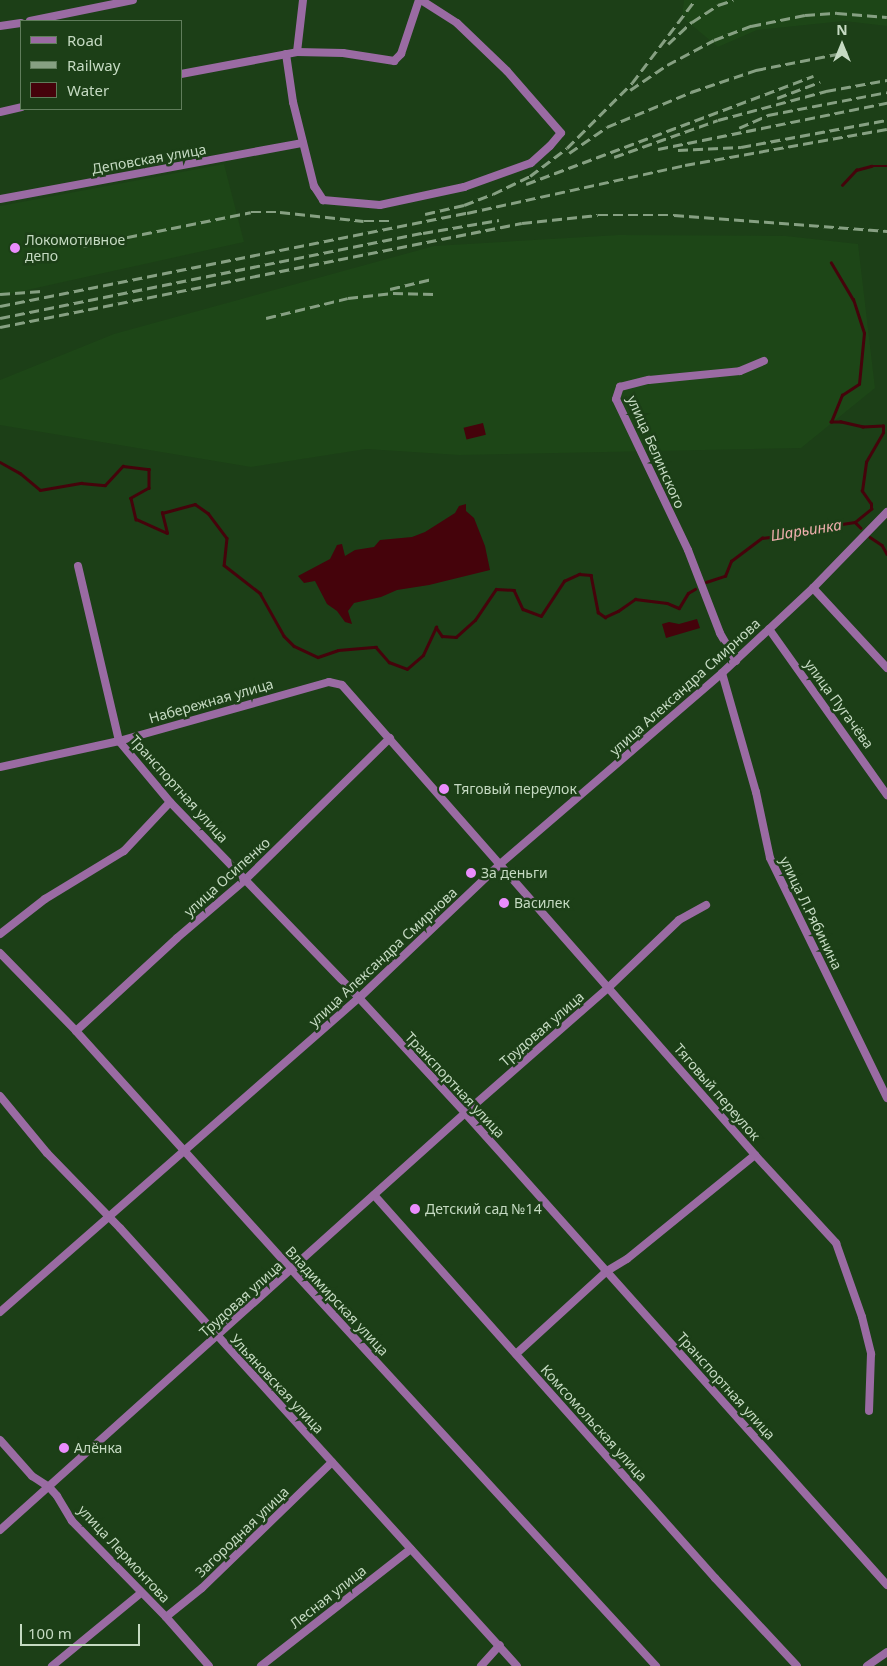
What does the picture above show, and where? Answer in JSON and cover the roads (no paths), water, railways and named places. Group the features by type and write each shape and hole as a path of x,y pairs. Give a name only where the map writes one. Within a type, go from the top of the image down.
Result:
{"street":[{"path":"89,0 89,10"},
{"path":"35,20 133,0"},
{"path":"297,52 303,0"},
{"path":"182,74 286,54 297,52 344,53 394,61 401,54 420,0 457,23 493,57 561,133 531,163 464,186 421,197 380,204 324,200 314,186 293,102 286,54"},
{"path":"0,26 20,23"},
{"path":"0,112 20,107"},
{"name":"Деповская улица","path":"0,199 303,143"},
{"name":"улица Белинского","path":"736,661 720,633 688,550 616,399 620,387 650,380 740,371 764,360"},
{"name":"улица Александра Смирнова","path":"0,1312 359,998 499,865 736,661 813,588 887,512"},
{"name":"Транспортная улица","path":"78,566 119,741 170,802 359,998 465,1113 887,1585"},
{"path":"813,588 887,668"},
{"name":"улица Пугачёва","path":"769,629 887,795"},
{"name":"улица Л.Рябинина","path":"722,673 756,792 770,858 887,1098"},
{"name":"Набережная улица","path":"0,768 119,741 329,682 342,685"},
{"name":"Тяговый переулок","path":"342,685 499,865 610,987 755,1155 836,1244 862,1317 871,1354 869,1411"},
{"name":"улица Осипенко","path":"76,1031 177,938 245,880 390,738"},
{"path":"0,934 45,899 124,851 170,802"},
{"name":"Трудовая улица","path":"0,1530 218,1337 465,1113 610,987 679,920 706,905"},
{"name":"Владимирская улица","path":"0,953 76,1031 292,1270 656,1666"},
{"name":"Ульяновская улица","path":"0,1096 47,1153 109,1216 517,1666"},
{"name":"Тяговый переулок","path":"516,1354 607,1271 627,1259 755,1155"},
{"name":"Комсомольская улица","path":"374,1195 714,1578 796,1666"},
{"name":"улица Лермонтова","path":"0,1440 32,1476 49,1487 72,1520 166,1617 209,1666"},
{"name":"Загородная улица","path":"166,1617 202,1588 332,1462"},
{"name":"Лесная улица","path":"262,1666 411,1549"},
{"path":"52,1666 141,1593"},
{"path":"481,1666 500,1646"},
{"path":"867,1666 887,1652"}],"water":[{"path":"483,423 486,435 466,439 464,428"},
{"path":"466,504 466,511 474,518 485,546 490,570 429,585 397,590 381,597 354,603 348,611 352,624 345,622 337,611 327,604 315,581 304,583 298,576 330,559 337,545 342,544 345,556 355,550 374,547 380,540 412,537 425,532 455,513 459,506"},
{"path":"697,619 700,628 666,638 662,624 669,622 679,624"}],"waterway":[{"name":"Шарьинка","path":"842,185 856,170 871,166 887,166"},
{"name":"Шарьинка","path":"706,582 725,576 731,561 762,538 855,522 871,509 871,504 862,491 866,462 883,432 883,426 863,427 841,422 831,422 842,395 859,384 864,333 853,300 831,263"},
{"name":"Шарьинка","path":"0,462 20,473 40,490 81,483 105,485 123,466 149,469 149,488 131,498 136,519 167,533 162,513 195,504 208,513 227,538 224,565 260,593 284,636 294,646 318,657 338,650 376,647 389,662 407,669 423,655 436,627 442,636 456,637 475,620 496,589 514,590 523,609 541,616 564,581 579,574 591,575 598,612 605,617 618,611 635,599 667,603 679,608 688,593 695,589"},
{"path":"855,522 861,528"},
{"path":"870,537 882,545 887,554"}],"railway":[{"path":"425,214 464,205 493,194 530,176 567,148 632,83 695,0"},
{"path":"668,44 692,22 718,5 733,0"},
{"path":"630,90 667,65 714,40 751,26 805,15 837,13 887,17"},
{"path":"569,153 607,127 691,92 756,70 847,52"},
{"path":"526,184 813,76"},
{"path":"614,157 718,120 826,91 887,80"},
{"path":"777,98 820,82"},
{"path":"739,128 768,115 887,92"},
{"path":"658,149 887,103"},
{"path":"678,150 741,147 887,120"},
{"path":"0,306 467,213 685,165 887,129"},
{"path":"83,246 251,212 280,212 364,221 391,221"},
{"path":"0,327 522,223 598,215 674,215 887,231"},
{"path":"0,318 423,233 499,220"},
{"path":"390,289 432,279"},
{"path":"0,294 42,291"},
{"path":"266,318 348,298 393,293 434,294"}],"place":[{"name":"Локомотивное депо","path":"15,248"},
{"name":"Тяговый переулок","path":"444,789"},
{"name":"За деньги","path":"471,873"},
{"name":"Василек","path":"504,903"},
{"name":"Детский сад №14","path":"415,1209"},
{"name":"Алёнка","path":"64,1448"}]}
